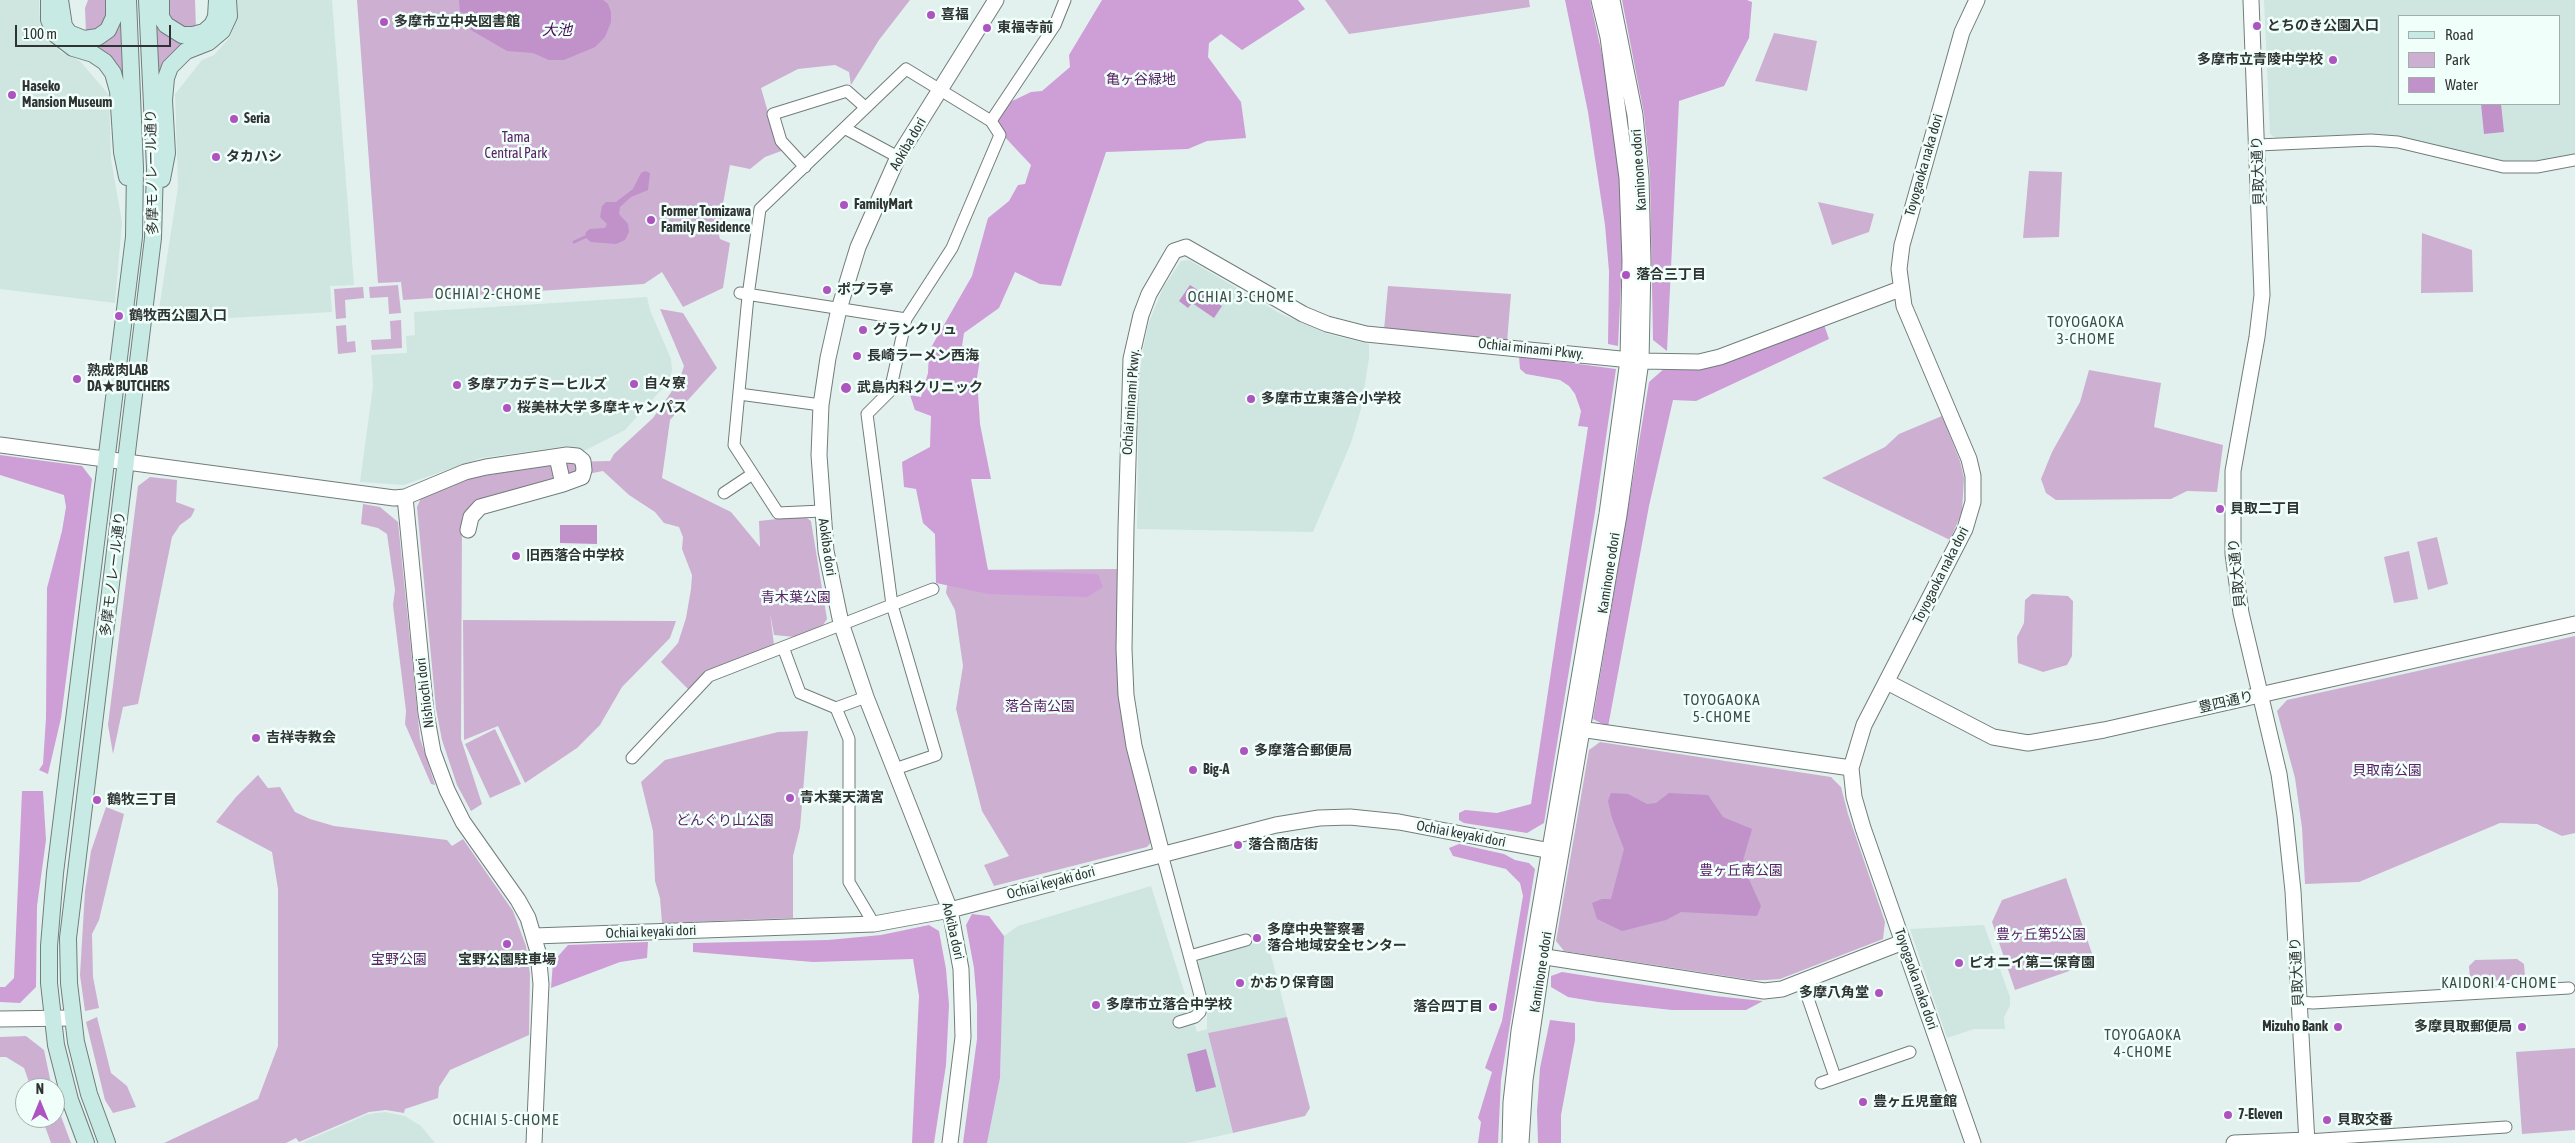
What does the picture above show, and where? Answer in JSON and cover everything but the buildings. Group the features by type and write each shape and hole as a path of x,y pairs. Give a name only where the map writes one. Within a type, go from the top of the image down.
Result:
{"main road":[{"path":"49,0 50,20 56,36 73,48 93,54 105,62 113,73 118,91 122,152 135,217"},
{"path":"60,0 64,26 69,32 84,39 98,36 108,30 114,17 114,0"},
{"name":"多摩モノレール通り","path":"86,1143 70,1100 58,1054 52,1019 49,983 50,913 130,281 135,217 128,0"},
{"name":"多摩モノレール通り","path":"107,1143 89,1094 72,1018 69,983 70,914 127,462 155,218 147,0"},
{"path":"161,0 162,16 166,24 182,35 204,32 212,25 216,17 217,0"},
{"path":"155,218 167,153 164,100 166,78 170,67 186,51 209,42 222,31 229,16 228,0"}],"street":[{"name":"Aokiba dori","path":"950,1143 961,1065 964,1004 961,969 950,910 866,697 842,623 830,575 822,510 819,455 822,405 828,358 839,309 858,247 898,157 996,0"},
{"path":"991,121 1054,24 1065,0"},
{"name":"Kaminone odori","path":"1599,0 1608,37 1627,178 1634,360"},
{"name":"Kaminone odori","path":"1510,1143 1511,1102 1516,1055 1537,956 1576,729 1606,514 1634,360 1644,262 1641,177 1634,115 1612,0"},
{"name":"Toyogaoka naka dori","path":"1973,1143 1859,814 1851,768 1864,724 1969,520 1973,492 1969,460 1904,306 1900,289 1902,245 1962,32 1977,0"},
{"name":"貝取大通り","path":"2251,0 2258,145 2262,295 2257,337 2233,471 2231,504 2232,554 2241,613 2278,774 2286,825 2291,867 2307,1141"},
{"path":"822,510 778,513 751,475 734,445 739,394 744,295 760,209 846,129 906,69 991,121 1000,135 955,239 906,319 890,391 867,414 892,606 936,755 895,769"},
{"path":"805,167 781,141 773,114 847,91 865,108"},
{"path":"846,129 898,157"},
{"path":"2258,145 2371,140 2398,142 2503,167 2537,167 2575,160"},
{"name":"Ochiai minami Pkwy.","path":"1162,854 1134,746 1126,695 1124,649 1126,528 1131,359 1141,315 1149,294 1174,251 1186,247 1302,314 1327,324 1366,334 1634,360 1699,362 1720,357 1900,289"},
{"path":"744,295 906,319"},
{"path":"739,394 822,405"},
{"path":"0,445 392,497 405,497 472,470 557,457 577,456 584,465 582,477 480,507 471,517 468,530"},
{"path":"557,457 563,484"},
{"path":"724,493 751,475"},
{"name":"Nishiochi dori","path":"405,497 426,713 433,752 463,822 518,900 534,936 541,984 534,1143"},
{"path":"632,758 709,676 934,589"},
{"name":"豊四通り","path":"1887,682 1994,737 2009,742 2028,743 2104,730 2575,624"},
{"path":"783,647 800,692 836,708 850,739 850,882 874,924"},
{"path":"836,708 866,697"},
{"path":"1576,729 1851,768"},
{"name":"Ochiai keyaki dori","path":"534,936 874,924 950,910 1293,821 1350,817 1399,822 1555,852"},
{"path":"1162,854 1202,1003 1200,1012 1195,1017 1179,1022"},
{"path":"1190,956 1246,940"},
{"path":"1537,956 1747,990 1782,989 1903,942"},
{"name":"Kaminone odori","path":"1521,1143 1537,956"},
{"path":"1802,981 1835,1077"},
{"path":"2298,1002 2569,988"},
{"path":"0,1019 72,1018"},
{"path":"1821,1083 1910,1052"},
{"path":"2234,1143 2307,1141 2506,1127"}],"shaded area":[{"path":"0,0 39,0 40,24 44,34 61,52 80,61 109,95 111,159 122,222 115,303 0,289"},
{"path":"237,0 332,0 354,285 330,286 332,312 230,318 159,309 178,187 175,94 202,60 214,55 230,37 237,17"},
{"name":"多摩市立青陵中学校","path":"2264,0 2575,0 2575,155 2537,161 2504,161 2474,156 2399,136 2370,134 2276,138 2270,134"},
{"name":"多摩市立東落合小学校","path":"1189,260 1281,314 1328,334 1369,344 1369,358 1361,409 1351,443 1313,532 1137,529 1139,368 1149,322 1163,288 1181,261"},
{"name":"桜美林大学 多摩キャンパス","path":"647,297 650,310 671,359 672,370 670,380 625,430 584,451 568,446 481,458 404,485 360,482 373,386 371,355 407,353 406,336 415,335 414,312"},
{"name":"多摩市立落合中学校","path":"1151,886 1197,1032 1207,1029 1207,1001 1197,965 1200,959 1267,940 1287,1017 1208,1033 1233,1133 1187,1143 987,1143 1000,1078 1004,936 1018,926"},
{"name":"ピオニイ第二保育園","path":"1984,925 2010,997 2010,1006 2004,1017 2005,1029 1974,1029 1947,1038 1910,929"},
{"path":"385,1112 405,1116 421,1126 435,1143 301,1143 368,1114"}],"green space":[{"path":"88,0 110,0 110,16 103,27 86,33 85,8"},
{"path":"164,0 195,0 196,29 189,30 168,20"},
{"name":"Tama Central Park","path":"357,0 910,0 879,40 851,85 849,72 835,65 798,69 761,88 776,140 784,150 765,157 750,169 730,165 721,215 724,222 717,228 720,239 730,243 723,288 683,307 662,272 644,284 403,300 401,282 378,283"},
{"name":"亀ヶ谷緑地","path":"1102,0 1298,0 1305,9 1242,50 1221,34 1209,43 1208,57 1241,102 1246,138 1207,141 1188,149 1106,152 1061,286 1040,284 1015,272 999,308 964,333 962,346 981,352 977,378 980,424 991,479 971,479 988,570 1098,574 1103,587 1087,597 989,594 936,583 935,534 923,523 916,489 904,487 902,462 930,447 931,416 915,410 910,395 921,397 928,373 929,351 972,276 988,218 1009,201 1018,185 1025,184 1031,165 1002,134 997,116 1008,103 1031,92 1042,91 1070,67 1069,55"},
{"path":"1325,0 1529,0 1530,7 1349,34"},
{"path":"1565,0 1590,0 1616,118 1623,178 1618,346 1608,344 1609,271 1605,225 1588,112"},
{"path":"1622,0 1747,0 1752,2 1749,38 1724,86 1679,101 1667,351 1653,340 1650,175 1644,114"},
{"path":"156,12 186,40 159,89"},
{"path":"120,17 124,105 119,82 77,43"},
{"path":"1774,33 1817,41 1807,91 1755,81"},
{"path":"2029,171 2062,172 2059,237 2023,238"},
{"path":"1818,202 1874,214 1869,232 1832,245"},
{"path":"2422,233 2472,250 2473,292 2421,293"},
{"path":"398,285 401,313 389,314 388,297 370,298 369,287"},
{"path":"1388,286 1511,294 1507,342 1384,330"},
{"path":"363,287 364,298 345,300 346,318 336,319 334,289"},
{"name":"青木葉公園","path":"660,309 683,313 717,368 670,420 662,478 731,512 760,547 759,521 804,516 811,521 827,619 823,625 795,637 774,635 770,613 774,645 706,672 689,690 661,662 678,643 686,618 691,589 692,575 682,549 683,537 679,527 664,523 655,512 629,495 603,471 551,481 474,503 462,517 461,739 482,804 471,811 457,785 442,740 436,709 417,507 421,498 465,479 565,462 610,461 614,454 653,418 679,381 684,366"},
{"path":"401,320 402,348 372,350 371,340 391,339 390,321"},
{"path":"1823,322 1829,339 1696,401 1673,400 1649,506 1608,727 1593,719 1649,382 1665,368"},
{"path":"346,325 347,342 355,341 356,352 338,354 336,326"},
{"path":"1519,356 1616,369 1595,512 1544,823 1527,833 1464,823 1459,820 1459,813 1465,810 1497,813 1531,804 1588,427 1578,426 1581,411 1575,394 1569,386 1560,380 1526,374 1520,369"},
{"path":"2089,370 2161,383 2154,427 2223,445 2217,492 2187,491 2171,499 2056,500 2046,493 2041,479 2052,452 2080,402"},
{"path":"1942,416 1960,461 1964,478 1962,512 1950,540 1822,478 1885,447 1899,434"},
{"path":"0,455 82,466 92,479 61,718 48,774 39,770 43,764 46,718 47,588 62,531 66,507 64,495 0,475"},
{"path":"150,477 177,480 176,502 195,509 191,517 180,525 172,537 138,704 123,707 113,754 108,725 138,486"},
{"path":"363,504 380,507 398,522 420,738 435,785 431,784 405,724 406,711 393,605 395,590 387,534 378,528 361,524"},
{"path":"2437,537 2448,584 2428,590 2417,542"},
{"path":"2409,551 2418,599 2394,603 2384,557"},
{"name":"落合南公園","path":"1119,569 1119,647 1152,841 1147,847 994,886 984,865 1009,856 982,811 956,709 963,666 955,610 946,593 949,570"},
{"path":"2032,594 2068,596 2073,601 2072,656 2067,665 2043,672 2018,663 2017,637 2024,623 2025,600"},
{"path":"463,620 676,621 670,638 622,687 600,725 577,748 525,783 498,726 464,740"},
{"name":"貝取南公園","path":"2575,636 2575,833 2562,836 2537,824 2500,823 2359,882 2305,884 2302,828 2295,778 2277,711 2287,700"},
{"path":"495,729 521,784 490,798 465,744"},
{"name":"どんぐり山公園","path":"808,731 800,828 793,856 793,918 662,923 660,898 655,881 653,831 641,782 665,760 778,732"},
{"name":"豊ヶ丘南公園","path":"1600,742 1831,777 1841,787 1848,814 1885,922 1883,939 1780,979 1766,980 1752,980 1564,951 1556,941 1589,750"},
{"name":"宝野公園","path":"258,775 268,788 280,787 295,812 310,819 334,826 447,840 452,846 463,839 513,911 526,946 530,974 529,1035 450,1070 439,1087 438,1098 405,1109 404,1113 386,1110 369,1112 299,1142 296,1138 286,1143 164,1143 258,1099 278,1046 278,889 272,852 216,822 236,797"},
{"path":"22,791 43,791 46,840 37,906 36,987 20,1003 0,1002 0,987 5,987 14,978"},
{"path":"106,807 124,814 99,920 92,934 93,977 99,1008 85,1011 80,975 85,891 91,851"},
{"path":"1459,844 1504,854 1515,860 1529,863 1535,869 1501,1080 1498,1143 1478,1143 1481,1122 1478,1118 1492,1072 1485,1068 1502,1021 1523,896 1520,883 1506,869 1453,856 1449,848"},
{"name":"豊ヶ丘第5公園","path":"2066,878 2095,962 2015,990 1992,922 2002,900"},
{"path":"972,914 989,916 1004,936 1000,1078 987,1143 963,1143 977,1039 974,968 966,925"},
{"path":"929,925 939,931 946,969 949,1005 946,1065 934,1143 912,1143 919,996 913,959 813,962 693,952 693,943 828,940 881,935"},
{"path":"648,942 647,958 620,962 551,988 553,962 568,945"},
{"path":"2517,959 2524,964 2525,976 2522,980 2470,981 2469,966 2475,960"},
{"path":"1562,972 1715,996 1763,1001 1746,1010 1672,1010 1598,1002 1568,997 1551,987 1551,976"},
{"path":"97,1017 111,1073 127,1086 136,1107 113,1113 105,1100 86,1022"},
{"path":"1287,1017 1310,1108 1305,1116 1233,1133 1208,1033"},
{"path":"1550,1020 1575,1023 1575,1040 1561,1115 1561,1143 1538,1143 1537,1111 1540,1068"},
{"path":"26,1036 44,1050 50,1078 28,1078 24,1068 6,1057 0,1057 0,1037"},
{"path":"2575,1048 2575,1130 2522,1134 2516,1052"},
{"path":"65,1127 71,1143 51,1143 46,1128"}],"water":[{"name":"大池","path":"459,0 603,0 608,4 611,12 611,22 605,37 595,47 564,60 549,60 533,53 507,51 471,30 470,17 460,12"},
{"path":"2481,105 2501,105 2504,132 2484,134"},
{"path":"645,171 650,173 648,190 631,197 620,207 619,214 628,224 629,232 625,240 616,244 591,242 585,237 586,232 590,229 605,228 607,224 600,217 602,206 606,202 616,202 633,189 641,173"},
{"path":"1190,285 1222,306 1214,318 1192,303 1188,308 1179,301"},
{"path":"560,525 597,525 597,544 560,543"},
{"path":"1611,793 1628,794 1647,804 1656,803 1669,793 1708,795 1723,817 1752,829 1742,864 1761,906 1757,916 1681,912 1666,920 1622,931 1597,919 1592,903 1602,899 1611,899 1624,849 1612,818 1608,801"},
{"path":"1206,1049 1216,1087 1196,1092 1187,1054"}],"waterway":[{"path":"574,242 585,237"}],"place":[{"name":"喜福","path":"931,15"},
{"name":"多摩市立中央図書館","path":"384,22"},
{"name":"とちのき公園入口","path":"2257,26"},
{"name":"東福寺前","path":"987,28"},
{"name":"多摩市立青陵中学校","path":"2333,60"},
{"name":"Haseko Mansion Museum","path":"12,95"},
{"name":"Seria","path":"234,119"},
{"name":"タカハシ","path":"216,157"},
{"name":"FamilyMart","path":"844,205"},
{"name":"Former Tomizawa Family Residence","path":"651,220"},
{"name":"落合三丁目","path":"1626,275"},
{"name":"ポプラ亭","path":"827,290"},
{"name":"鶴牧西公園入口","path":"119,316"},
{"name":"グランクリュ","path":"863,330"},
{"name":"長崎ラーメン西海","path":"857,356"},
{"name":"熟成肉LAB DA★BUTCHERS","path":"77,379"},
{"name":"自々寮","path":"634,384"},
{"name":"多摩アカデミーヒルズ","path":"457,385"},
{"name":"武島内科クリニック","path":"846,388"},
{"name":"多摩市立東落合小学校","path":"1251,399"},
{"name":"桜美林大学 多摩キャンパス","path":"507,408"},
{"name":"貝取二丁目","path":"2220,509"},
{"name":"旧西落合中学校","path":"516,556"},
{"name":"吉祥寺教会","path":"256,738"},
{"name":"多摩落合郵便局","path":"1244,751"},
{"name":"Big-A","path":"1193,770"},
{"name":"青木葉天満宮","path":"790,798"},
{"name":"鶴牧三丁目","path":"97,800"},
{"name":"落合商店街","path":"1238,845"},
{"name":"多摩中央警察署 落合地域安全センター","path":"1257,938"},
{"name":"宝野公園駐車場","path":"507,944"},
{"name":"ピオニイ第二保育園","path":"1959,963"},
{"name":"かおり保育園","path":"1240,983"},
{"name":"多摩八角堂","path":"1879,993"},
{"name":"多摩市立落合中学校","path":"1096,1005"},
{"name":"落合四丁目","path":"1493,1007"},
{"name":"Mizuho Bank","path":"2338,1027"},
{"name":"多摩貝取郵便局","path":"2522,1027"},
{"name":"豊ヶ丘児童館","path":"1863,1102"},
{"name":"7-Eleven","path":"2228,1115"},
{"name":"貝取交番","path":"2327,1120"}],"district":[{"name":"OCHIAI 2-CHOME","path":"488,294"},
{"name":"OCHIAI 3-CHOME","path":"1241,297"},
{"name":"TOYOGAOKA 3-CHOME","path":"2086,330"},
{"name":"TOYOGAOKA 5-CHOME","path":"1722,708"},
{"name":"KAIDORI 4-CHOME","path":"2499,983"},
{"name":"TOYOGAOKA 4-CHOME","path":"2143,1044"},
{"name":"OCHIAI 5-CHOME","path":"506,1120"}]}
